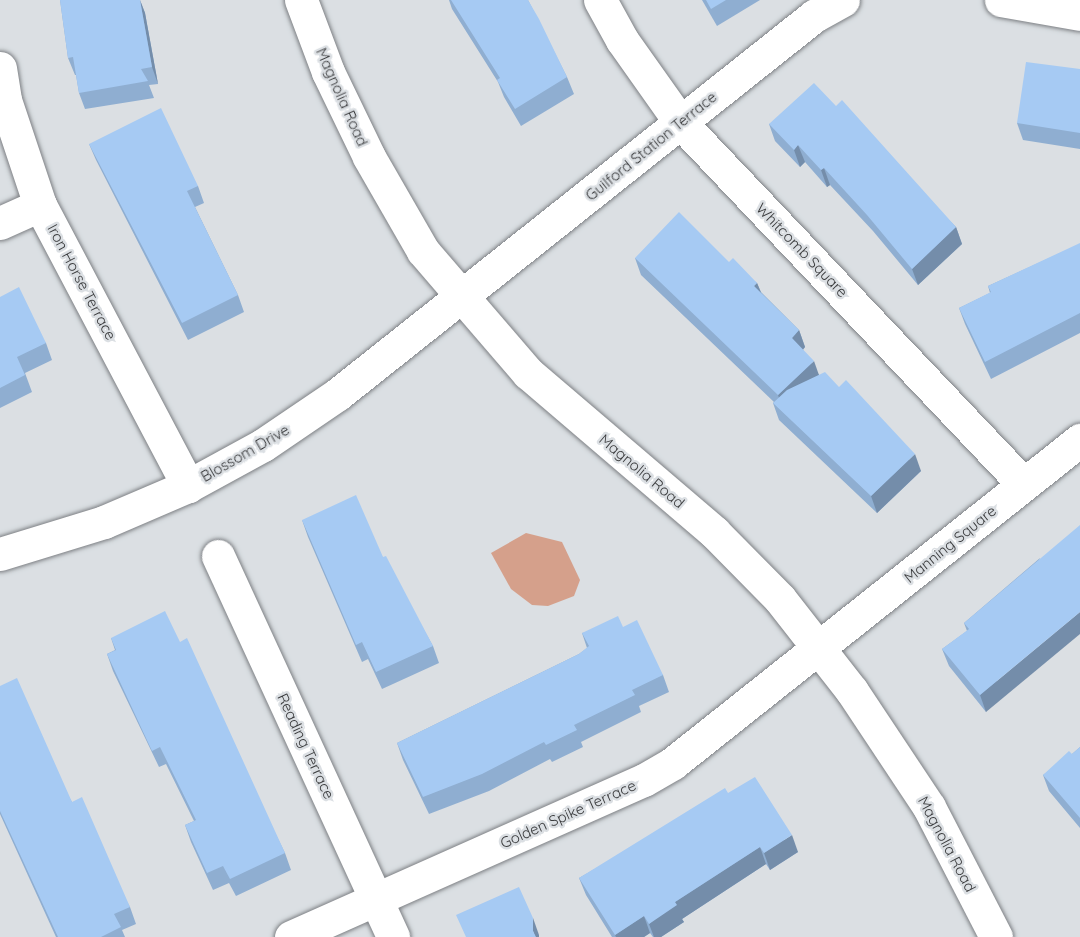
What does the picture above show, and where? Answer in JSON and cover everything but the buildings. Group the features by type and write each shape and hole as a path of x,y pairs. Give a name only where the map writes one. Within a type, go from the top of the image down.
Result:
{"street":[{"name":"Magnolia Road","path":"301,0 328,72 369,157 423,251 528,373 714,532 780,599 821,649 929,807 996,937"},
{"name":"Whitcomb Square","path":"600,0 622,40 680,122 1024,483"},
{"name":"Guilford Station Terrace","path":"463,298 814,16 843,0"},
{"path":"1001,0 1080,14"},
{"name":"Iron Horse Terrace","path":"0,68 5,100 40,205 188,486"},
{"path":"0,223 40,205"},
{"name":"Blossom Drive","path":"0,554 104,522 188,486 263,445 328,401 463,298"},
{"name":"Manning Square","path":"821,649 1080,440"},
{"name":"Reading Terrace","path":"218,556 393,937"},
{"name":"Golden Spike Terrace","path":"291,937 644,780 673,763 821,649"}],"shaded area":[{"path":"526,533 562,542 580,580 574,596 548,606 532,605 511,589 491,553"}]}
